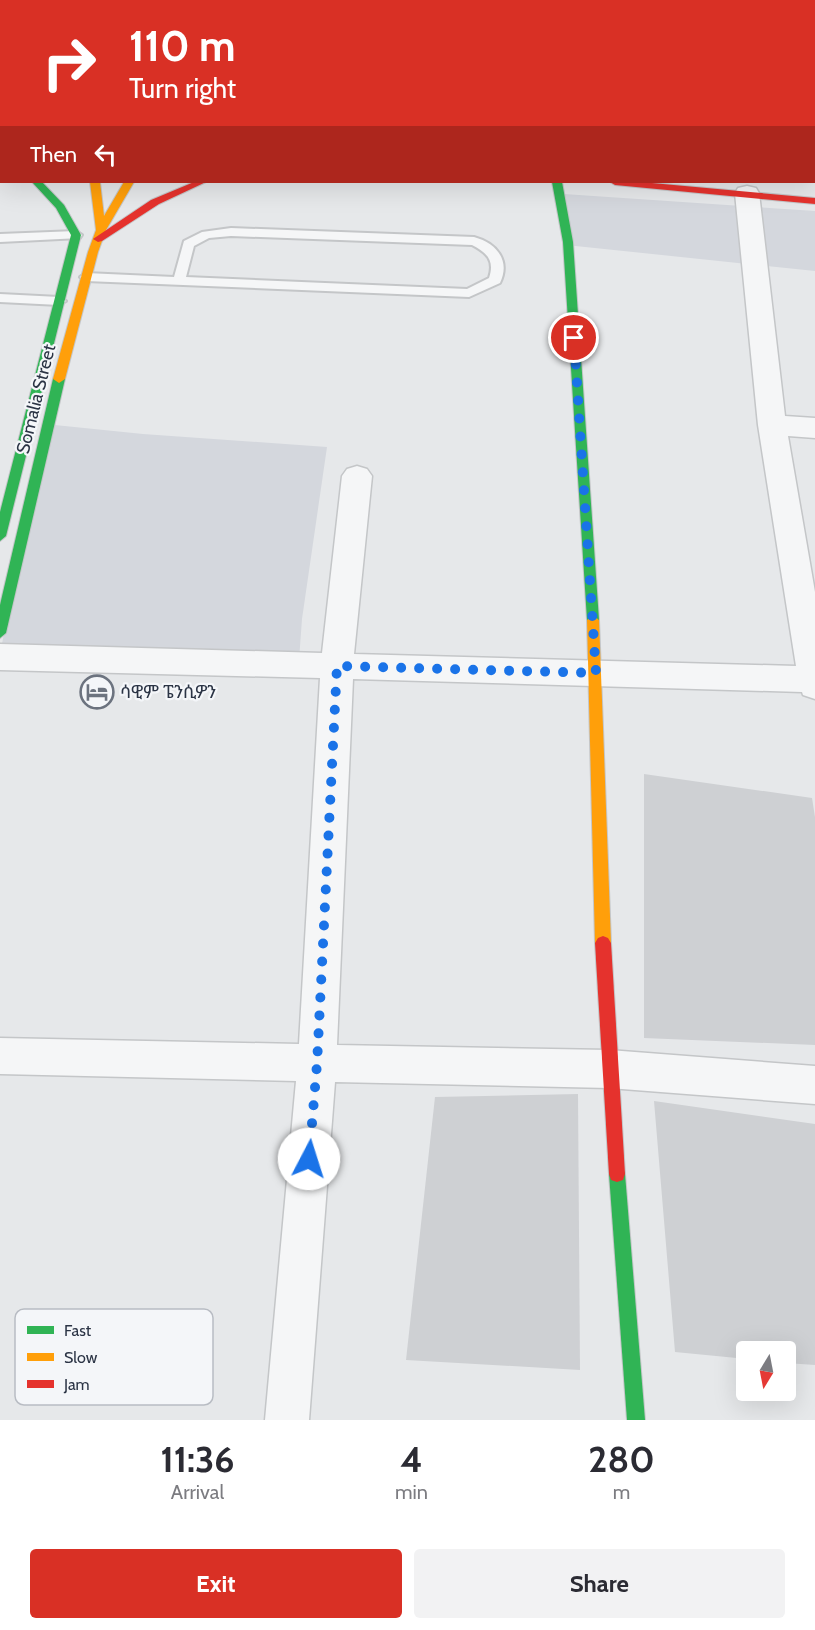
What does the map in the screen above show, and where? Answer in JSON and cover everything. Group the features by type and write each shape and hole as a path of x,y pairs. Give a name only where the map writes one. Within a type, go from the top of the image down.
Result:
{"main road":[{"path":"0,536 76,235 60,207 38,183"},
{"path":"95,183 100,235 155,202 199,183"},
{"name":"Somalia Street","path":"0,633 50,416 86,277 100,235 128,183"},
{"path":"557,183 568,242 596,673 599,866 609,1070 636,1420"},
{"path":"627,183 815,201"}],"street":[{"path":"0,657 815,681 772,425 747,193"},
{"path":"772,425 815,428"},
{"path":"287,1420 317,1064 337,666 357,476"},
{"path":"0,1056 609,1070 815,1085"}],"lane":[{"path":"86,277 179,281 469,293 495,280 499,268 496,256 487,247 474,241 231,232 206,235 188,243 179,281"},
{"path":"0,238 76,235"},
{"path":"0,298 59,302"}],"shaded area":[{"path":"564,194 815,211 815,271 566,245"},
{"path":"45,424 143,434 327,447 302,619 299,660 0,654"}],"building":[{"path":"644,774 812,798 815,817 815,1045 644,1038"},
{"path":"578,1094 580,1370 406,1360 435,1097"},
{"path":"654,1101 815,1124 815,1365 796,1364 796,1341 736,1341 736,1358 675,1352"}],"traffic: fast":[{"path":"0,536 76,235 60,207 38,183"},
{"path":"557,183 568,242 593,620"},
{"path":"0,633 59,379"},
{"path":"617,1174 636,1420"}],"traffic: slow":[{"path":"95,183 101,230"},
{"path":"59,379 93,252 101,230 128,183"},
{"path":"593,620 603,943"}],"traffic: jam":[{"path":"98,239 155,202 199,183"},
{"path":"626,183 815,201"},
{"path":"603,943 617,1174"}],"place":[{"name":"ሳዊም ፔንሲዎን","path":"97,692"}],"route":[{"path":"309,1159 317,1064 337,666 596,673 574,338"}]}
